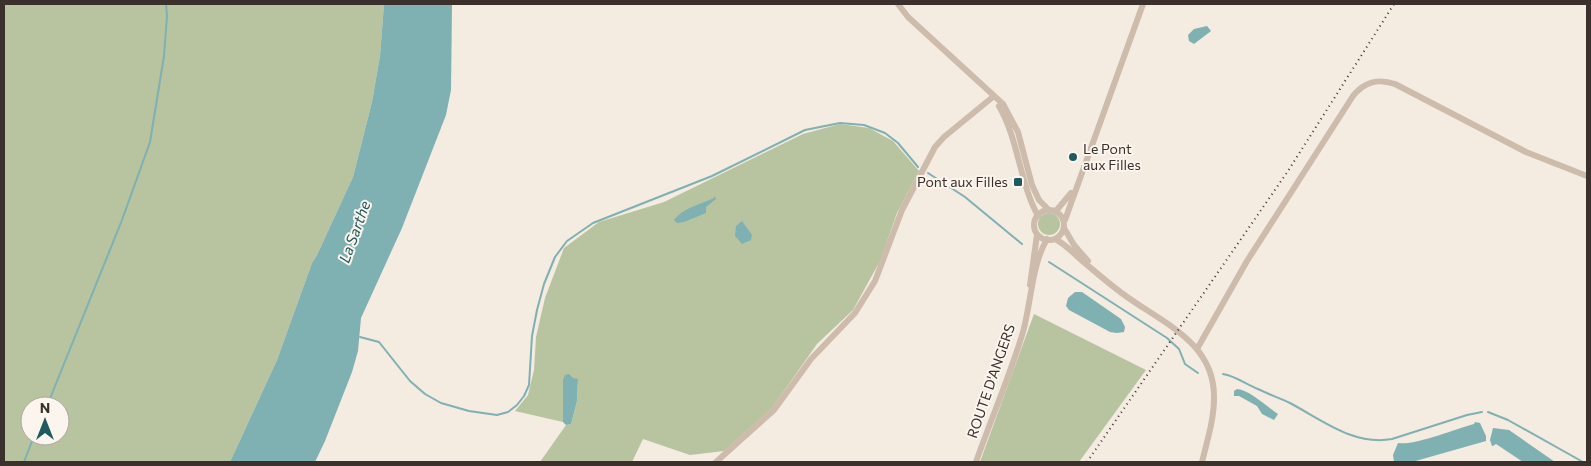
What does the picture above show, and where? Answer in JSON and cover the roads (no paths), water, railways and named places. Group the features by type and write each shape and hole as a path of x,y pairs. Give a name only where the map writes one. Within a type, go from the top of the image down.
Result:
{"street":[{"path":"898,4 908,17 1003,104 1018,132 1032,185 1041,203 1052,211 1061,214 1064,220"},
{"path":"1079,176 1068,198 1052,211 1042,212 1038,216 1034,225 1037,235 1048,239 1056,238 1064,228 1064,220 1079,176 1143,4"},
{"path":"1197,349 1246,261 1353,96 1368,83 1383,81 1395,84 1526,152 1587,176"},
{"path":"994,96 1006,117 1015,144 1023,182 1038,216"},
{"path":"716,462 774,410 811,358 855,313 875,280 902,210 935,147 944,137 994,96"},
{"path":"1064,228 1074,245 1096,272"},
{"name":"ROUTE D'ANGERS","path":"1029,307 1030,276 1037,235"},
{"path":"1056,238 1122,294 1191,342 1208,365 1214,391 1213,409 1202,462"},
{"name":"ROUTE D'ANGERS","path":"976,462 1019,344 1029,307 1040,252 1048,239"},
{"path":"1191,342 1211,324"}],"water":[{"name":"La Sarthe","path":"384,4 452,4 451,90 446,115 402,228 361,318 358,351 352,372 315,462 230,462 277,360 312,263 353,177 372,102 380,56"},
{"path":"1207,26 1211,31 1194,44 1189,41 1188,35 1194,29"},
{"path":"715,196 716,199 706,207 706,213 684,222 677,223 674,220 687,209"},
{"path":"742,221 752,235 751,240 742,244 735,236 736,226"},
{"path":"1075,292 1082,292 1121,319 1125,327 1124,332 1110,332 1069,310 1066,306 1068,298"},
{"path":"569,374 573,378 578,379 577,401 571,424 566,425 563,422 563,380 565,375"},
{"path":"1237,389 1253,396 1278,414 1274,420 1262,414 1257,406 1239,396 1234,396 1234,391"},
{"path":"1475,422 1480,423 1486,436 1486,441 1412,462 1394,462 1393,455 1398,443 1424,440 1474,424"},
{"path":"1493,428 1509,430 1555,462 1523,462 1496,444 1492,446 1490,440"}],"waterway":[{"path":"51,396 122,220 150,142 164,56 166,4"},
{"path":"360,337 379,342 410,381 425,394 441,403 469,411 497,415 508,412 517,405 529,385 532,336 537,310 544,284 555,257 567,241 593,223 712,176 805,130 840,123 864,125 885,133 898,143 918,167"},
{"path":"928,173 965,197 1022,244"},
{"path":"1049,262 1167,338 1179,349 1185,364 1198,373"},
{"path":"1223,374 1290,403 1339,430 1365,439 1392,439 1482,412"},
{"path":"1488,412 1508,420 1583,462"},
{"path":"24,462 30,446"}],"railway":[{"path":"1087,462 1288,171 1394,4"}],"place":[{"name":"Le Pont aux Filles","path":"1073,157"},
{"name":"Pont aux Filles","path":"1018,182"}]}
